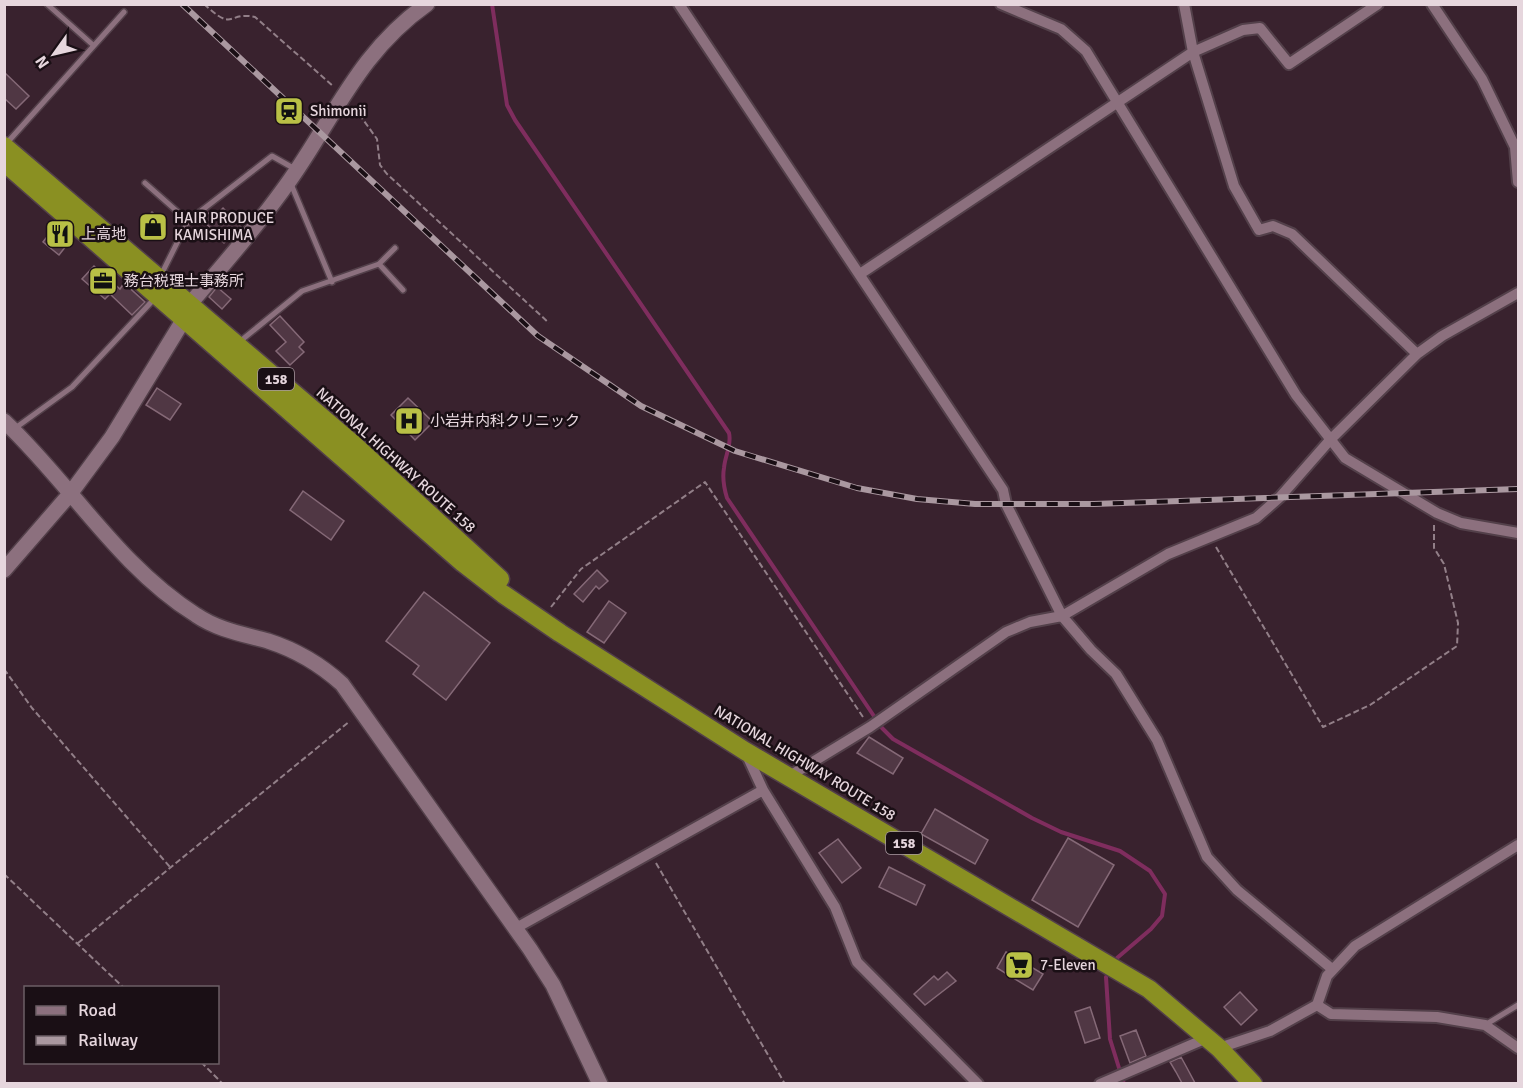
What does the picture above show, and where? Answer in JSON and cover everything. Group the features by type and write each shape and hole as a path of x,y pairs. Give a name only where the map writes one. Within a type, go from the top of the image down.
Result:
{"highway":[{"name":"NATIONAL HIGHWAY ROUTE 158","path":"4,146 158,288"},
{"name":"NATIONAL HIGHWAY ROUTE 158","path":"4,162 187,312 463,563 502,594 745,751 1149,989 1213,1043 1253,1083"},
{"name":"NATIONAL HIGHWAY ROUTE 158","path":"187,312 236,345 360,450 542,619"}],"street":[{"path":"4,570 70,494 132,408 187,312 293,175 370,56 386,38 427,4"},
{"path":"679,4 1003,490 1006,504 1062,616 1091,650 1116,674 1156,740 1207,856 1237,890 1332,969"},
{"path":"1001,4 1061,29 1086,51 1296,395 1345,458 1437,513 1461,523 1518,533"},
{"path":"1184,4 1192,52 1234,186 1259,230 1273,226 1292,234 1417,354"},
{"path":"860,274 1192,52 1243,30 1260,28 1288,64 1378,4"},
{"path":"1432,4 1482,79 1515,147 1518,182"},
{"path":"788,777 876,724 1006,632 1030,622 1062,616 1168,554 1256,518 1280,497 1330,440 1417,354 1442,336 1518,293"},
{"path":"9,425 134,563 171,598 216,626 238,635 268,642 311,659 342,684 516,928 553,985 600,1083"},
{"path":"745,751 763,790 835,907 858,962 978,1083"},
{"path":"516,928 763,790"},
{"path":"1100,1083 1213,1043 1270,1031 1317,1005 1332,969 1355,946 1518,845"},
{"path":"1317,1005 1331,1014 1437,1017 1485,1025 1518,1048"}],"lane":[{"path":"47,4 93,45"},
{"path":"4,146 124,12"},
{"path":"9,425 72,387 158,288 188,221 273,156 293,175 332,282"},
{"path":"145,183 188,221"},
{"path":"236,345 302,291 379,264 395,248"},
{"path":"379,264 403,290"},
{"path":"1485,1025 1518,1005"}],"path":[{"path":"204,4 219,18 231,21 244,15 255,17 344,95 361,114 377,140 380,165 387,174 549,323"},
{"path":"542,619 581,568 705,482 876,724"},
{"path":"1210,537 1323,727 1370,705 1457,646 1458,623 1444,564 1434,548 1437,513"},
{"path":"4,669 32,708 170,867"},
{"path":"78,943 363,711"},
{"path":"651,853 784,1083"},
{"path":"4,874 123,986"},
{"path":"203,1064 223,1083"}],"building":[{"path":"4,72 29,96 16,109 4,98"},
{"path":"223,208 241,227 224,243 202,219 211,211 215,216"},
{"path":"152,212 166,224 157,235 142,224"},
{"path":"57,224 73,237 59,255 43,242"},
{"path":"94,266 120,289 124,283 145,302 132,315 110,294 105,299 82,279"},
{"path":"217,287 231,299 222,309 209,297"},
{"path":"280,316 304,342 299,347 304,352 290,365 276,351 286,342 270,325"},
{"path":"157,388 181,404 170,420 146,405"},
{"path":"408,398 433,422 415,440 391,415"},
{"path":"303,491 344,521 331,540 290,510"},
{"path":"597,570 608,581 599,589 596,586 583,602 574,594"},
{"path":"424,592 490,643 446,700 413,674 419,666 386,641"},
{"path":"609,601 626,613 604,643 587,632"},
{"path":"869,737 903,758 893,774 857,753"},
{"path":"935,809 988,840 975,864 921,834"},
{"path":"1068,838 1114,865 1078,927 1032,900"},
{"path":"838,839 861,868 842,883 819,853"},
{"path":"889,867 925,885 916,905 879,887"},
{"path":"1006,952 1043,974 1033,990 997,968"},
{"path":"947,972 956,981 925,1005 914,994 934,976 938,980"},
{"path":"1240,992 1257,1010 1241,1025 1224,1007"},
{"path":"1090,1007 1100,1038 1085,1043 1075,1012"},
{"path":"1136,1030 1146,1056 1130,1063 1120,1036"},
{"path":"1181,1057 1195,1083 1182,1083 1170,1062"}],"waterway":[{"path":"492,4 507,105 515,120 729,433 730,442 723,476 727,498 882,728 893,739 1032,818 1061,832 1120,851 1150,871 1165,894 1162,916 1151,929 1117,958"},
{"path":"1106,977 1110,1039 1124,1084"}],"railway":[{"path":"182,4 538,336 641,406 735,451 857,488 917,499 975,504 1094,504 1518,489"}],"place":[{"name":"Shimonii","path":"289,111"},
{"name":"HAIR PRODUCE KAMISHIMA","path":"153,227"},
{"name":"上高地","path":"60,234"},
{"name":"務台税理士事務所","path":"103,281"},
{"name":"小岩井内科クリニック","path":"409,421"},
{"name":"7-Eleven","path":"1019,965"}]}
